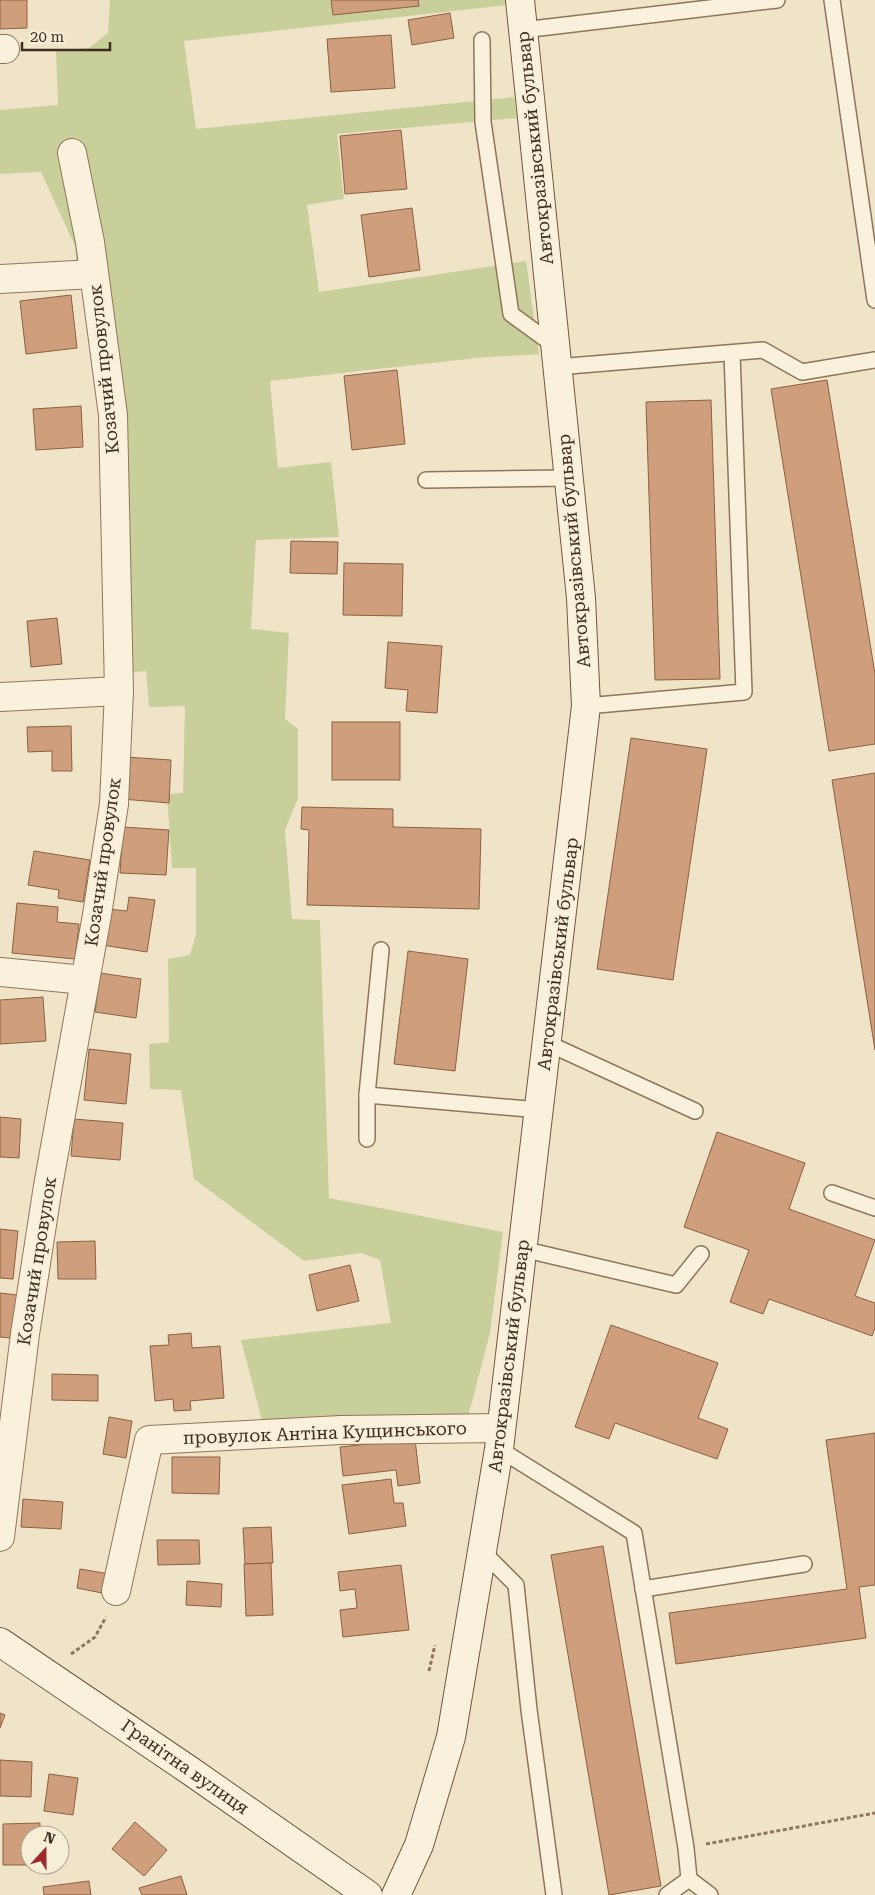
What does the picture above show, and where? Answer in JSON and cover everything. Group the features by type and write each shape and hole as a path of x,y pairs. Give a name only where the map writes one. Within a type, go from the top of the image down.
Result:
{"street":[{"name":"Автокразівський бульвар","path":"396,1895 419,1845 451,1737 482,1552 500,1438 586,706 581,598 520,0"},
{"name":"Козачий провулок","path":"0,1537 26,1334 48,1186 114,804 119,691 113,415 90,242 72,153"},
{"path":"0,279 94,274"},
{"path":"0,697 119,691"},
{"path":"0,972 85,980"},
{"name":"провулок Антіна Кущинського","path":"116,1591 150,1440 341,1430 500,1438"},
{"name":"Гранітна вулиця","path":"0,1642 189,1770 368,1895"}],"lane":[{"path":"523,30 777,0"},
{"path":"832,0 875,300"},
{"path":"482,40 482,122 511,314 556,356 763,350 802,372 875,360"},
{"path":"586,706 744,692 732,352"},
{"path":"426,480 569,478"},
{"path":"367,1140 367,1095 381,950"},
{"path":"547,1043 694,1110"},
{"path":"367,1095 539,1110"},
{"path":"832,1193 875,1208"},
{"path":"522,1249 676,1285 701,1254"},
{"path":"500,1438 634,1533 686,1848 689,1879 710,1895"},
{"path":"482,1552 516,1585 529,1710 554,1895"},
{"path":"644,1589 804,1564"},
{"path":"666,1895 689,1879"}],"path":[{"path":"71,1654 95,1637 108,1615 116,1591"},
{"path":"686,1848 875,1813"}],"green space":[{"path":"110,0 508,0 508,5 184,41 196,129 514,97 517,118 337,134 344,199 307,205 319,292 526,261 539,354 477,358 270,381 278,468 331,462 339,537 256,540 251,629 289,633 285,719 298,729 298,798 285,830 292,919 320,920 329,1198 503,1232 490,1333 468,1417 263,1424 241,1340 391,1323 380,1260 361,1253 304,1261 194,1179 181,1090 150,1089 149,1044 169,1042 168,959 190,955 196,934 196,868 172,868 167,794 183,793 185,706 149,707 146,671 104,675 101,397 91,287 78,286 75,246 41,172 0,174 0,110 58,105 56,51 89,48 108,33"}],"building":[{"path":"0,0 27,0 27,28 0,29"},
{"path":"331,0 418,0 419,6 333,15"},
{"path":"450,13 454,38 412,45 408,20"},
{"path":"391,35 395,88 331,92 327,39"},
{"path":"401,130 407,189 345,194 340,136"},
{"path":"412,208 420,270 369,277 361,215"},
{"path":"71,295 77,348 26,354 20,301"},
{"path":"397,370 405,444 352,450 344,376"},
{"path":"827,380 875,674 875,744 829,751 771,389"},
{"path":"711,400 720,679 655,680 646,402"},
{"path":"81,406 83,447 36,450 33,409"},
{"path":"291,541 338,542 337,574 290,573"},
{"path":"344,563 403,564 402,616 343,615"},
{"path":"57,618 62,664 31,667 27,621"},
{"path":"388,642 442,646 437,713 406,711 408,690 385,688"},
{"path":"332,722 400,722 400,780 332,780"},
{"path":"71,726 72,771 52,771 52,751 28,752 27,727"},
{"path":"631,738 707,749 673,980 597,969"},
{"path":"125,757 171,760 169,803 122,799"},
{"path":"875,773 875,1050 832,780"},
{"path":"302,807 393,809 393,827 481,829 479,909 307,905 309,830 301,829"},
{"path":"123,827 169,830 166,875 120,873"},
{"path":"34,851 90,860 83,902 58,898 59,890 28,885"},
{"path":"129,897 155,900 147,952 102,945 108,909 127,911"},
{"path":"17,903 58,907 57,922 79,924 75,959 12,953"},
{"path":"408,951 468,959 455,1071 394,1064"},
{"path":"100,973 141,979 136,1018 95,1012"},
{"path":"43,997 46,1041 0,1044 0,1000"},
{"path":"89,1049 131,1054 126,1104 84,1100"},
{"path":"0,1117 21,1119 19,1158 0,1157"},
{"path":"74,1119 123,1123 120,1160 71,1156"},
{"path":"717,1132 805,1163 789,1209 875,1240 855,1296 875,1303 875,1328 872,1336 769,1299 763,1314 730,1302 749,1250 684,1227"},
{"path":"0,1229 18,1231 13,1279 0,1278"},
{"path":"95,1241 96,1279 58,1279 57,1242"},
{"path":"350,1265 359,1301 317,1311 309,1275"},
{"path":"0,1293 17,1295 11,1338 0,1337"},
{"path":"611,1325 718,1363 698,1418 728,1429 717,1459 615,1423 609,1439 575,1427"},
{"path":"191,1333 192,1348 220,1346 224,1398 190,1401 191,1410 174,1411 173,1399 155,1401 150,1346 169,1345 168,1335"},
{"path":"52,1374 98,1375 98,1401 52,1400"},
{"path":"109,1417 132,1421 126,1458 103,1454"},
{"path":"875,1433 875,1585 859,1587 866,1638 676,1664 669,1613 847,1589 826,1440"},
{"path":"415,1439 420,1483 398,1486 396,1470 343,1476 340,1447"},
{"path":"172,1457 220,1457 219,1494 172,1493"},
{"path":"391,1479 394,1503 403,1503 406,1526 349,1534 342,1485"},
{"path":"23,1499 63,1502 61,1529 21,1527"},
{"path":"271,1527 273,1563 245,1564 243,1528"},
{"path":"157,1540 199,1540 200,1564 158,1565"},
{"path":"603,1546 661,1886 609,1895 551,1555"},
{"path":"271,1563 273,1615 246,1616 244,1564"},
{"path":"401,1565 409,1630 343,1637 340,1610 357,1608 355,1589 340,1591 338,1572"},
{"path":"80,1569 110,1574 107,1594 77,1588"},
{"path":"187,1581 222,1584 221,1607 186,1605"},
{"path":"0,1713 5,1715 0,1728"},
{"path":"0,1760 32,1762 31,1797 0,1796"},
{"path":"49,1774 78,1778 73,1815 44,1811"},
{"path":"135,1822 167,1850 144,1876 112,1849"},
{"path":"40,1823 40,1825 20,1825 20,1865 3,1865 3,1824"},
{"path":"181,1876 187,1895 142,1895 139,1888"},
{"path":"89,1881 91,1895 44,1895 43,1887"}]}
